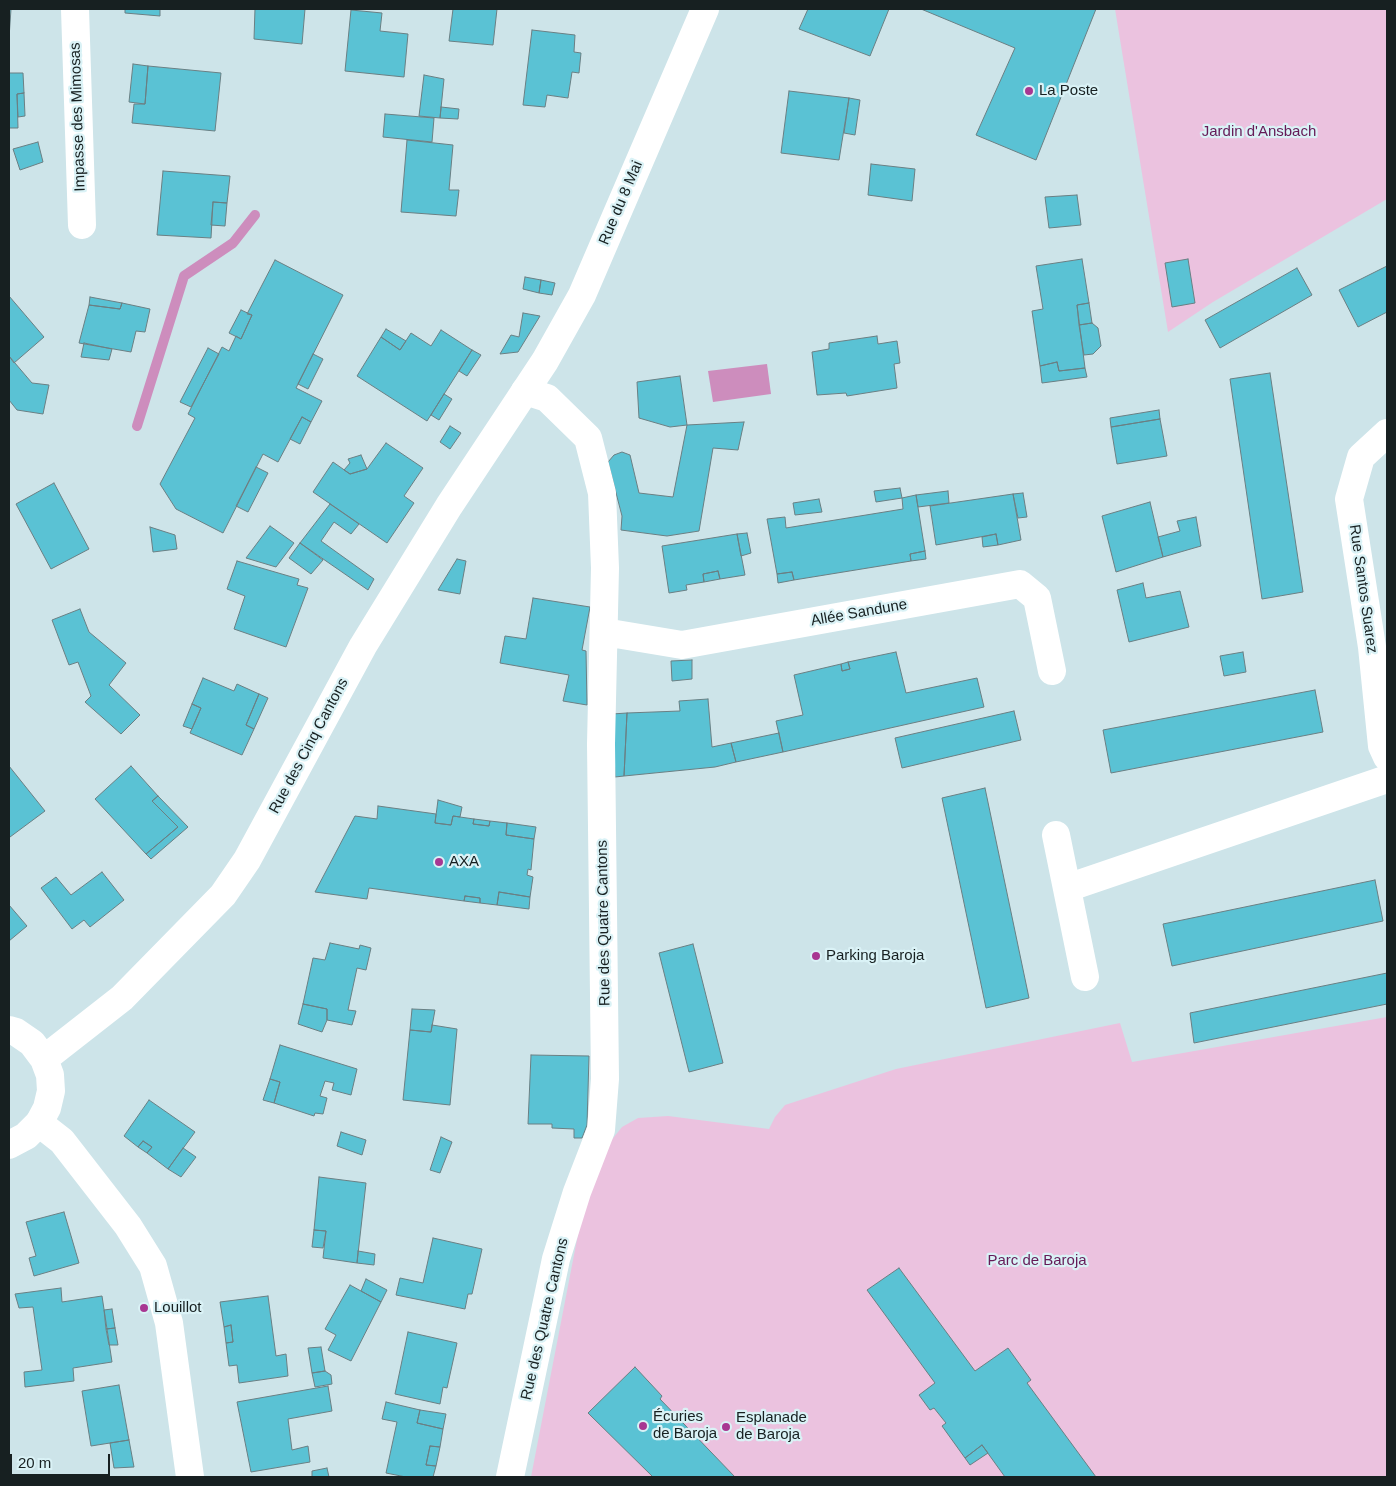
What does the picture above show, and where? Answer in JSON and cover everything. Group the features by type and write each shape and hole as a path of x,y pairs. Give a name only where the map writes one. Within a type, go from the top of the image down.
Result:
{"street":[{"name":"Impasse des Mimosas","path":"75,9 82,225"},
{"name":"Rue du 8 Mai","path":"525,391 545,362 582,294 705,9"},
{"name":"Rue des Quatre Cantons","path":"510,1477 556,1259 577,1192 601,1130 605,1079 601,744 605,568 602,493 588,438 547,398 525,391"},
{"name":"Rue des Cinq Cantons","path":"44,1058 122,998 223,895 247,860 363,646 449,506 494,441 525,391"},
{"name":"Rue Santos Suarez","path":"1387,433 1361,456 1349,498 1372,647 1382,746 1387,756"},
{"name":"Allée Sandune","path":"604,632 682,646 1020,584 1037,598 1052,671"},
{"path":"1067,888 1387,779"},
{"path":"1056,835 1085,977"},
{"path":"9,1030 16,1032 32,1043 44,1058 50,1075 51,1091 47,1108 39,1123 26,1136 9,1145"},
{"path":"39,1123 62,1141 128,1226 154,1266 169,1322 190,1477"}],"green space":[{"name":"Jardin d'Ansbach","path":"1115,9 1387,9 1387,199 1213,302 1168,332"},
{"name":"Parc de Baroja","path":"1387,1017 1387,1477 531,1477 586,1193 610,1142 622,1127 638,1118 668,1116 769,1129 775,1117 785,1105 896,1069 1120,1023 1132,1062"}],"shaded area":[{"path":"767,364 771,394 713,402 708,371"}],"building":[{"path":"9,9 11,9 9,38"},
{"path":"125,9 160,9 160,16 125,13"},
{"path":"255,9 305,9 302,44 254,39"},
{"path":"453,9 497,9 493,45 449,41"},
{"path":"808,9 889,9 870,56 799,29"},
{"name":"La Poste","path":"921,9 1096,9 1036,160 976,135 1015,48"},
{"path":"351,10 382,13 380,31 408,34 404,77 345,71"},
{"path":"532,30 575,35 574,52 581,53 579,73 572,72 568,98 547,95 545,107 523,105"},
{"path":"133,64 148,66 145,104 129,102"},
{"path":"148,66 221,73 215,131 132,123 134,104 145,104"},
{"path":"9,73 23,73 24,93 17,94 18,128 9,128"},
{"path":"424,75 444,79 440,118 419,116"},
{"path":"789,91 849,98 839,160 781,153"},
{"path":"24,93 25,116 18,117 17,94"},
{"path":"849,98 860,100 855,135 844,133"},
{"path":"441,107 459,109 458,119 440,118"},
{"path":"385,114 434,118 432,142 383,137"},
{"path":"407,140 453,145 449,190 459,190 456,216 401,212"},
{"path":"38,142 43,162 20,170 13,149"},
{"path":"871,164 915,169 912,201 868,195"},
{"path":"163,171 230,176 227,203 213,202 211,238 157,235"},
{"path":"1077,195 1081,225 1049,228 1045,197"},
{"path":"213,202 227,203 225,226 211,225"},
{"path":"1082,259 1089,303 1077,305 1085,368 1059,371 1057,362 1040,366 1032,311 1043,309 1036,266"},
{"path":"1188,259 1195,303 1172,307 1165,263"},
{"path":"275,260 343,295 296,388 322,401 311,422 302,417 278,462 263,454 223,533 176,509 160,484 195,418 188,414 222,347 229,351 236,336 241,339 252,315 247,314"},
{"path":"1387,266 1387,312 1358,327 1339,290"},
{"path":"1297,268 1312,295 1220,348 1205,320"},
{"path":"525,277 541,280 539,293 523,289"},
{"path":"541,280 555,283 552,295 539,293"},
{"path":"9,296 44,337 14,363 9,356"},
{"path":"90,297 122,303 120,309 89,305"},
{"path":"122,303 150,309 145,332 136,331 131,352 79,343 89,305 120,309"},
{"path":"1089,303 1092,323 1079,325 1077,305"},
{"path":"241,310 252,315 241,339 229,333"},
{"path":"523,313 540,316 518,352 500,354 511,335 519,337"},
{"path":"1092,323 1098,328 1101,346 1093,354 1084,355 1079,325"},
{"path":"386,329 406,341 400,350 381,337"},
{"path":"441,330 472,350 427,421 357,376 381,337 400,350 411,333 431,346"},
{"path":"877,336 878,344 897,341 900,363 894,364 897,388 847,396 846,393 817,395 812,352 829,349 829,343"},
{"path":"84,343 112,349 109,360 81,357"},
{"path":"208,348 219,354 191,407 180,402"},
{"path":"472,350 481,355 467,376 459,371"},
{"path":"313,354 323,359 308,389 298,384"},
{"path":"9,356 32,383 49,385 43,414 17,410 9,400"},
{"path":"1057,362 1059,371 1085,368 1087,377 1042,383 1040,366"},
{"path":"1270,373 1303,592 1262,599 1230,379"},
{"path":"680,376 687,425 670,427 639,418 637,382"},
{"path":"444,394 452,399 439,420 431,415"},
{"path":"1159,410 1160,419 1111,427 1110,418"},
{"path":"302,417 311,422 300,444 290,439"},
{"path":"1160,419 1167,456 1117,464 1111,427"},
{"path":"744,422 738,450 713,448 699,531 667,536 621,530 622,516 608,462 614,455 622,452 630,455 639,493 673,497 687,425"},
{"path":"450,426 461,433 450,449 440,442"},
{"path":"386,443 423,468 404,496 414,503 387,543 313,492 333,462 350,474 367,469"},
{"path":"361,455 367,469 350,474 344,470 350,463 348,459"},
{"path":"256,467 268,473 248,512 236,506"},
{"path":"54,483 89,549 51,569 16,504"},
{"path":"900,488 902,498 876,502 874,491"},
{"path":"948,491 949,503 918,507 916,495"},
{"path":"1023,493 1027,517 1018,518 1013,494"},
{"path":"1013,494 1021,540 998,545 996,534 936,545 930,506"},
{"path":"916,495 925,551 910,554 911,561 794,580 792,572 777,574 767,519 785,517 786,528 903,509 902,498"},
{"path":"819,499 822,512 795,515 793,503"},
{"path":"1150,502 1163,557 1116,572 1102,516"},
{"path":"330,504 359,524 351,534 334,522 321,541 374,579 368,590 300,543"},
{"path":"1196,517 1201,546 1163,557 1158,537 1180,531 1177,521"},
{"path":"270,526 294,543 276,567 246,558"},
{"path":"150,527 175,535 177,549 153,552"},
{"path":"747,533 751,553 741,556 737,534"},
{"path":"737,534 745,575 720,579 718,571 703,574 704,582 686,585 687,590 669,593 662,546"},
{"path":"996,534 998,545 983,547 982,537"},
{"path":"300,543 323,560 311,574 289,558"},
{"path":"925,551 926,559 911,561 910,554"},
{"path":"457,559 466,561 460,594 438,590"},
{"path":"237,561 299,579 297,585 308,588 286,647 234,629 245,596 227,589"},
{"path":"718,571 720,579 704,582 703,574"},
{"path":"792,572 794,580 778,583 777,574"},
{"path":"1143,583 1146,598 1180,591 1189,627 1129,642 1117,590"},
{"path":"533,598 590,607 582,650 586,651 587,705 563,701 569,675 500,663 505,636 526,639"},
{"path":"80,609 89,632 126,663 109,685 140,715 121,734 85,702 91,696 78,662 69,665 52,620"},
{"path":"896,652 906,693 977,678 984,707 783,752 776,721 803,715 794,675 841,664 842,671 850,669 848,662"},
{"path":"1243,652 1246,672 1224,676 1220,656"},
{"path":"692,660 692,679 672,681 671,661"},
{"path":"848,662 850,669 842,671 841,664"},
{"path":"203,678 234,691 237,684 259,694 246,725 254,729 242,755 190,733 201,708 192,704"},
{"path":"1315,690 1323,732 1111,773 1103,730"},
{"path":"259,694 268,698 254,729 246,725"},
{"path":"708,699 712,747 731,743 736,762 715,767 624,776 627,713 680,711 679,701"},
{"path":"192,704 201,708 192,729 183,726"},
{"path":"1014,711 1021,740 902,768 895,738"},
{"path":"627,713 624,776 615,777 612,714"},
{"path":"779,733 783,752 736,762 731,743"},
{"path":"9,766 45,811 10,837 9,836"},
{"path":"131,766 158,796 152,801 178,827 146,854 95,799"},
{"path":"985,788 1029,998 986,1008 942,798"},
{"path":"158,796 188,827 151,859 146,854 178,827 152,801"},
{"path":"438,800 462,807 460,817 453,816 451,825 435,823"},
{"path":"378,806 436,814 435,823 451,825 453,816 474,819 473,824 489,826 490,821 507,823 506,835 534,839 531,870 528,869 527,875 533,877 530,897 499,892 497,905 480,903 480,898 465,896 464,901 369,888 367,899 315,892 355,816 377,819"},
{"path":"474,819 490,821 489,826 473,824"},
{"path":"507,823 536,827 534,839 506,835"},
{"path":"102,872 124,900 90,927 84,920 72,929 41,888 56,877 71,895"},
{"path":"1375,880 1383,921 1172,966 1163,924"},
{"path":"499,892 530,897 529,909 497,905"},
{"path":"465,896 480,898 480,903 464,901"},
{"path":"9,905 27,926 9,941"},
{"path":"330,943 359,949 360,945 371,948 366,970 357,968 348,1010 356,1011 352,1025 327,1020 327,1009 303,1004 313,958 325,960"},
{"path":"693,944 723,1063 689,1072 659,953"},
{"path":"1387,973 1387,1004 1194,1043 1190,1013"},
{"path":"303,1004 327,1009 327,1020 322,1032 298,1024"},
{"path":"412,1009 435,1010 431,1032 410,1030"},
{"path":"432,1025 457,1029 450,1105 403,1100 410,1030 431,1032"},
{"path":"280,1045 357,1069 351,1095 332,1090 334,1083 325,1081 320,1096 327,1098 323,1114 315,1113 314,1116 274,1103 280,1082 270,1079"},
{"path":"531,1055 589,1056 587,1125 582,1138 574,1138 574,1129 552,1128 552,1124 528,1124"},
{"path":"270,1079 280,1082 274,1103 263,1100"},
{"path":"149,1100 195,1132 168,1169 147,1153 152,1147 143,1141 138,1147 124,1136"},
{"path":"341,1132 366,1140 362,1155 337,1146"},
{"path":"441,1137 452,1142 440,1173 430,1170"},
{"path":"143,1141 152,1147 147,1153 138,1147"},
{"path":"183,1148 196,1157 181,1177 168,1169"},
{"path":"319,1177 366,1183 357,1263 323,1258 326,1231 314,1230"},
{"path":"64,1212 79,1263 34,1276 29,1258 36,1256 26,1222"},
{"path":"314,1230 326,1231 323,1248 312,1247"},
{"path":"433,1238 482,1249 472,1294 468,1294 465,1309 396,1295 400,1278 423,1283"},
{"path":"358,1251 375,1254 374,1265 357,1263"},
{"path":"899,1268 975,1371 1008,1348 1031,1380 1027,1383 1096,1477 1005,1477 982,1445 965,1458 942,1426 946,1423 934,1408 930,1410 919,1395 935,1383 867,1290"},
{"path":"366,1279 387,1290 381,1302 361,1291"},
{"path":"350,1285 381,1302 351,1361 328,1350 336,1335 325,1329"},
{"path":"61,1288 62,1302 102,1296 112,1362 73,1368 74,1381 25,1387 24,1372 42,1370 33,1307 19,1308 15,1294"},
{"path":"268,1296 276,1356 286,1354 288,1376 239,1383 237,1365 229,1366 226,1343 233,1342 231,1325 224,1327 220,1302"},
{"path":"112,1309 115,1328 106,1329 104,1310"},
{"path":"231,1325 233,1342 226,1343 224,1327"},
{"path":"115,1328 118,1345 109,1345 106,1329"},
{"path":"408,1332 457,1343 447,1388 443,1387 440,1404 395,1394"},
{"path":"321,1347 325,1371 312,1373 308,1348"},
{"name":"Écuries de Baroja","path":"635,1367 662,1396 660,1399 735,1477 653,1477 588,1413"},
{"path":"325,1371 331,1375 332,1384 315,1387 312,1373"},
{"path":"119,1385 129,1440 91,1446 82,1391"},
{"path":"328,1386 332,1411 288,1419 292,1450 308,1446 310,1462 251,1472 237,1402"},
{"path":"386,1402 420,1410 417,1423 443,1429 440,1447 430,1446 426,1465 436,1466 433,1477 406,1477 386,1473 397,1422 382,1419"},
{"path":"420,1410 446,1414 443,1429 417,1423"},
{"path":"129,1440 134,1467 114,1468 110,1443"},
{"path":"982,1445 988,1453 970,1465 965,1458"},
{"path":"430,1446 440,1447 436,1466 426,1465"},
{"path":"327,1468 329,1477 312,1477 312,1471"}],"waterway":[{"path":"137,426 184,276 233,243 255,215"}],"place":[{"name":"La Poste","path":"1029,91"},
{"name":"AXA","path":"439,862"},
{"name":"Parking Baroja","path":"816,956"},
{"name":"Louillot","path":"144,1308"},
{"name":"Écuries de Baroja","path":"643,1426"},
{"name":"Esplanade de Baroja","path":"726,1427"}]}
